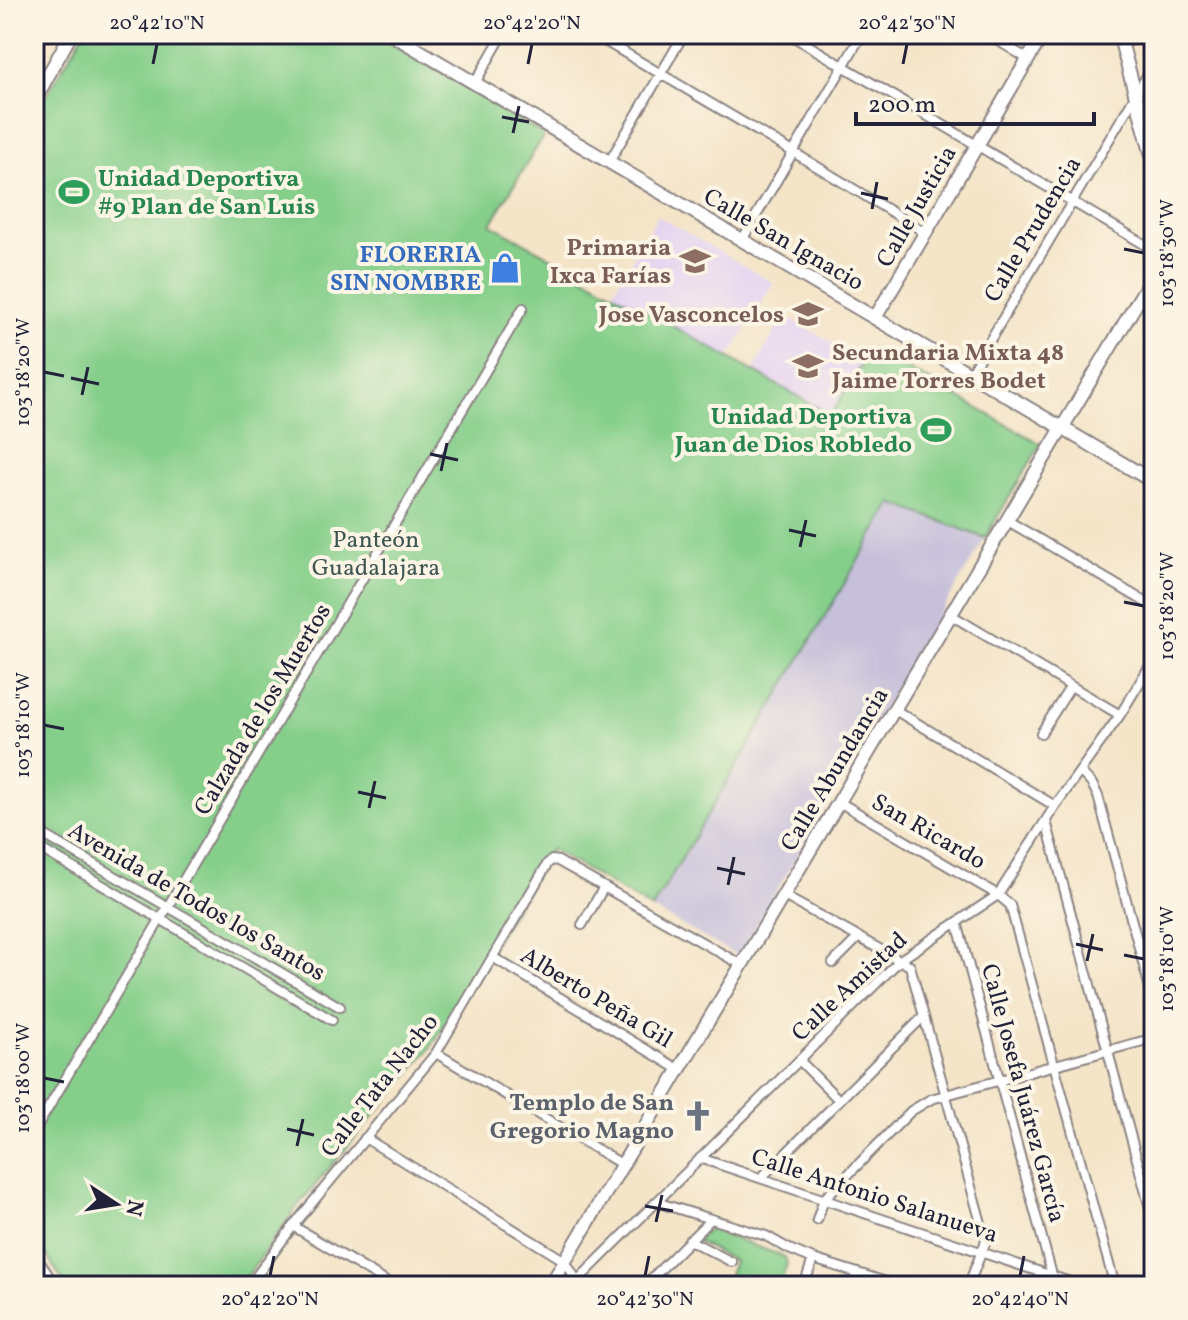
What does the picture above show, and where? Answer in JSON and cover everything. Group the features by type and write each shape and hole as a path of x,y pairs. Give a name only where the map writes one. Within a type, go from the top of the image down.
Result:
{"street":[{"path":"34,101 71,34"},
{"name":"Calle San Ignacio","path":"391,34 1154,482"},
{"path":"475,83 503,34"},
{"path":"593,34 926,233"},
{"path":"609,162 684,34"},
{"path":"789,34 1154,250"},
{"path":"742,240 862,34"},
{"path":"987,34 1028,59"},
{"name":"Calle Justicia","path":"875,318 1043,34"},
{"path":"1119,34 1154,163"},
{"name":"Calle Prudencia","path":"970,374 1154,64"},
{"path":"34,74 46,80"},
{"name":"Calle Abundancia","path":"550,1286 1154,274"},
{"name":"Calzada de los Muertos","path":"34,1132 523,308"},
{"path":"1008,521 1154,607"},
{"path":"951,615 1120,715"},
{"name":"Calle Amistad","path":"577,1284 900,960 998,895 1055,806 1120,715 1154,659"},
{"path":"1041,733 1071,686"},
{"path":"895,710 1055,806"},
{"path":"1080,771 1098,796 1151,980 1154,1003"},
{"name":"San Ricardo","path":"839,802 998,895"},
{"path":"1046,821 1154,1223"},
{"name":"Avenida de Todos los Santos","path":"34,829 340,1007"},
{"name":"Avenida de Todos los Santos","path":"34,845 332,1020"},
{"name":"Calle Tata Nacho","path":"249,1286 293,1226 436,1053 548,863 558,861 604,887"},
{"path":"582,925 604,887 742,965"},
{"path":"998,895 1012,909 1115,1286"},
{"path":"784,896 910,966 986,1241 968,1286"},
{"name":"Calle Josefa Juárez García","path":"957,922 1052,1275"},
{"path":"833,963 859,937"},
{"name":"Alberto Peña Gil","path":"494,958 680,1070"},
{"path":"761,1178 924,1016"},
{"path":"817,1220 824,1199 911,1111 931,1099 1154,1038"},
{"path":"436,1053 623,1165"},
{"path":"799,1060 839,1100"},
{"path":"365,1138 565,1261 577,1284"},
{"name":"Calle Antonio Salanueva","path":"700,1158 1082,1286"},
{"path":"656,1202 766,1236 813,1259 899,1286"},
{"path":"644,1286 711,1219"},
{"path":"293,1226 393,1286"},
{"path":"689,1240 732,1262"},
{"path":"34,1257 49,1283"},
{"path":"804,1286 813,1259"},
{"path":"852,1286 857,1273"},
{"path":"654,1276 674,1286"}],"shaded area":[{"path":"658,216 773,283 729,358 613,292"},
{"name":"Secundaria Mixta 48 Jaime Torres Bodet","path":"784,315 863,361 831,416 753,371"},
{"path":"892,503 985,538 738,956 652,909"}],"green space":[{"name":"Panteón Guadalajara","path":"83,34 377,34 544,135 491,224 831,415 871,348 1041,444 985,538 892,503 652,909 551,849 430,1049 300,1203 240,1286 66,1286 34,1236 34,116"},
{"path":"709,1229 785,1257 787,1264 779,1286 725,1286 734,1261 696,1241"}],"place":[{"name":"Unidad Deportiva #9 Plan de San Luis","path":"74,192"},
{"name":"Primaria Ixca Farías","path":"695,261"},
{"name":"FLORERIA SIN NOMBRE","path":"505,268"},
{"name":"Jose Vasconcelos","path":"808,314"},
{"name":"Secundaria Mixta 48 Jaime Torres Bodet","path":"808,366"},
{"name":"Unidad Deportiva Juan de Dios Robledo","path":"936,430"},
{"name":"Templo de San Gregorio Magno","path":"698,1116"}]}
